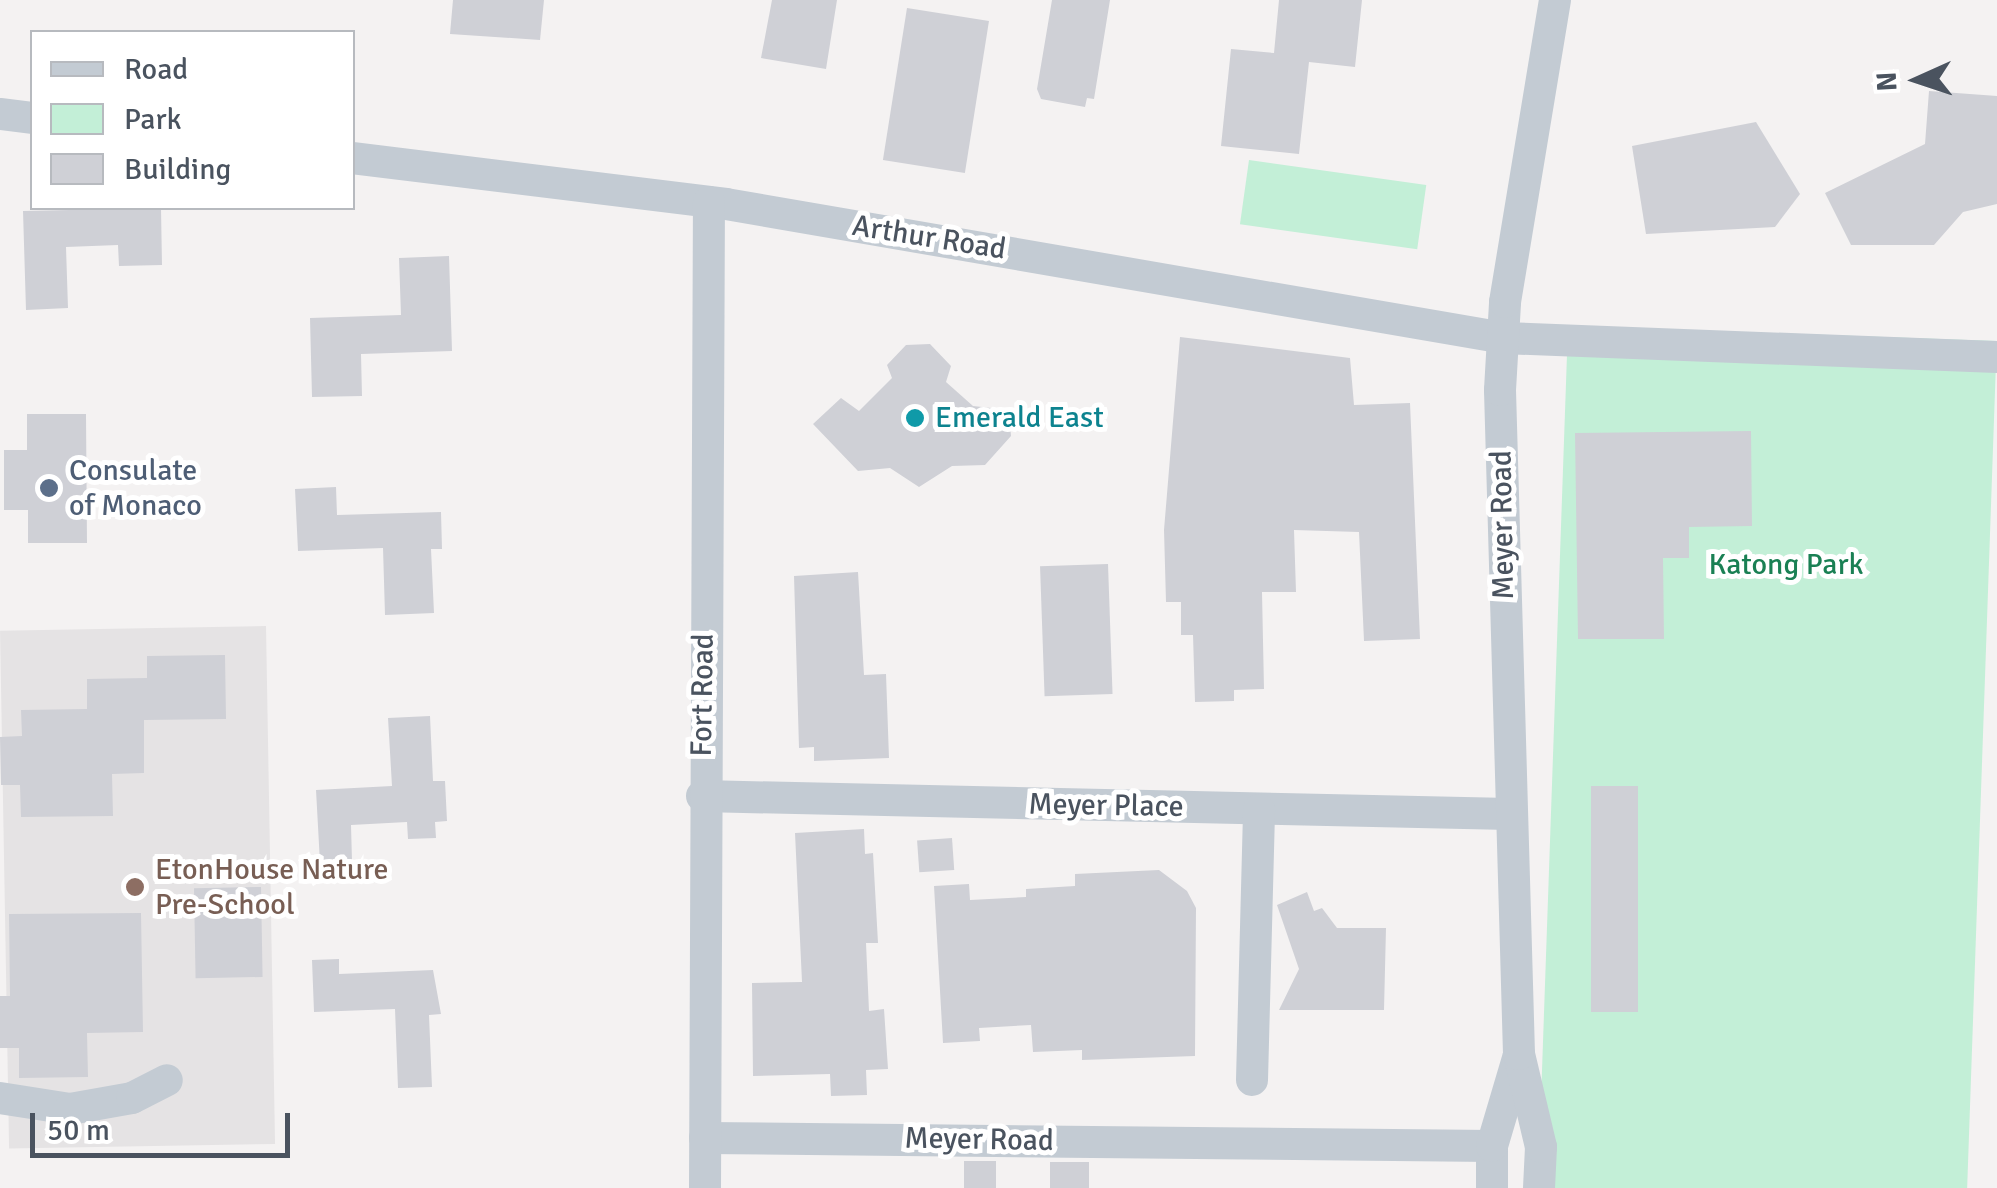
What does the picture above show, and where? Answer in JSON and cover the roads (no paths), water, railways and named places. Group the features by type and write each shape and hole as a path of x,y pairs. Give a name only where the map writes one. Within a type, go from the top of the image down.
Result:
{"street":[{"name":"Meyer Road","path":"1540,1188 1541,1146 1519,1054 1510,814 1503,338 1555,0"},
{"path":"0,114 30,118"},
{"name":"Arthur Road","path":"355,158 709,202 1503,338 1997,357"},
{"name":"Fort Road","path":"704,1188 702,796 709,202"},
{"name":"Meyer Place","path":"702,796 1510,814"},
{"path":"1252,1080 1259,810"},
{"name":"Meyer Road","path":"1492,1188 1492,1146 1519,1054"},
{"path":"0,1098 70,1109 132,1098 167,1080"},
{"name":"Meyer Road","path":"705,1138 1492,1146"}],"place":[{"name":"Emerald East","path":"915,418"},
{"name":"Consulate of Monaco","path":"49,488"},
{"name":"EtonHouse Nature Pre-School","path":"135,887"}],"park label":[{"name":"Katong Park","path":"1786,565"}]}
